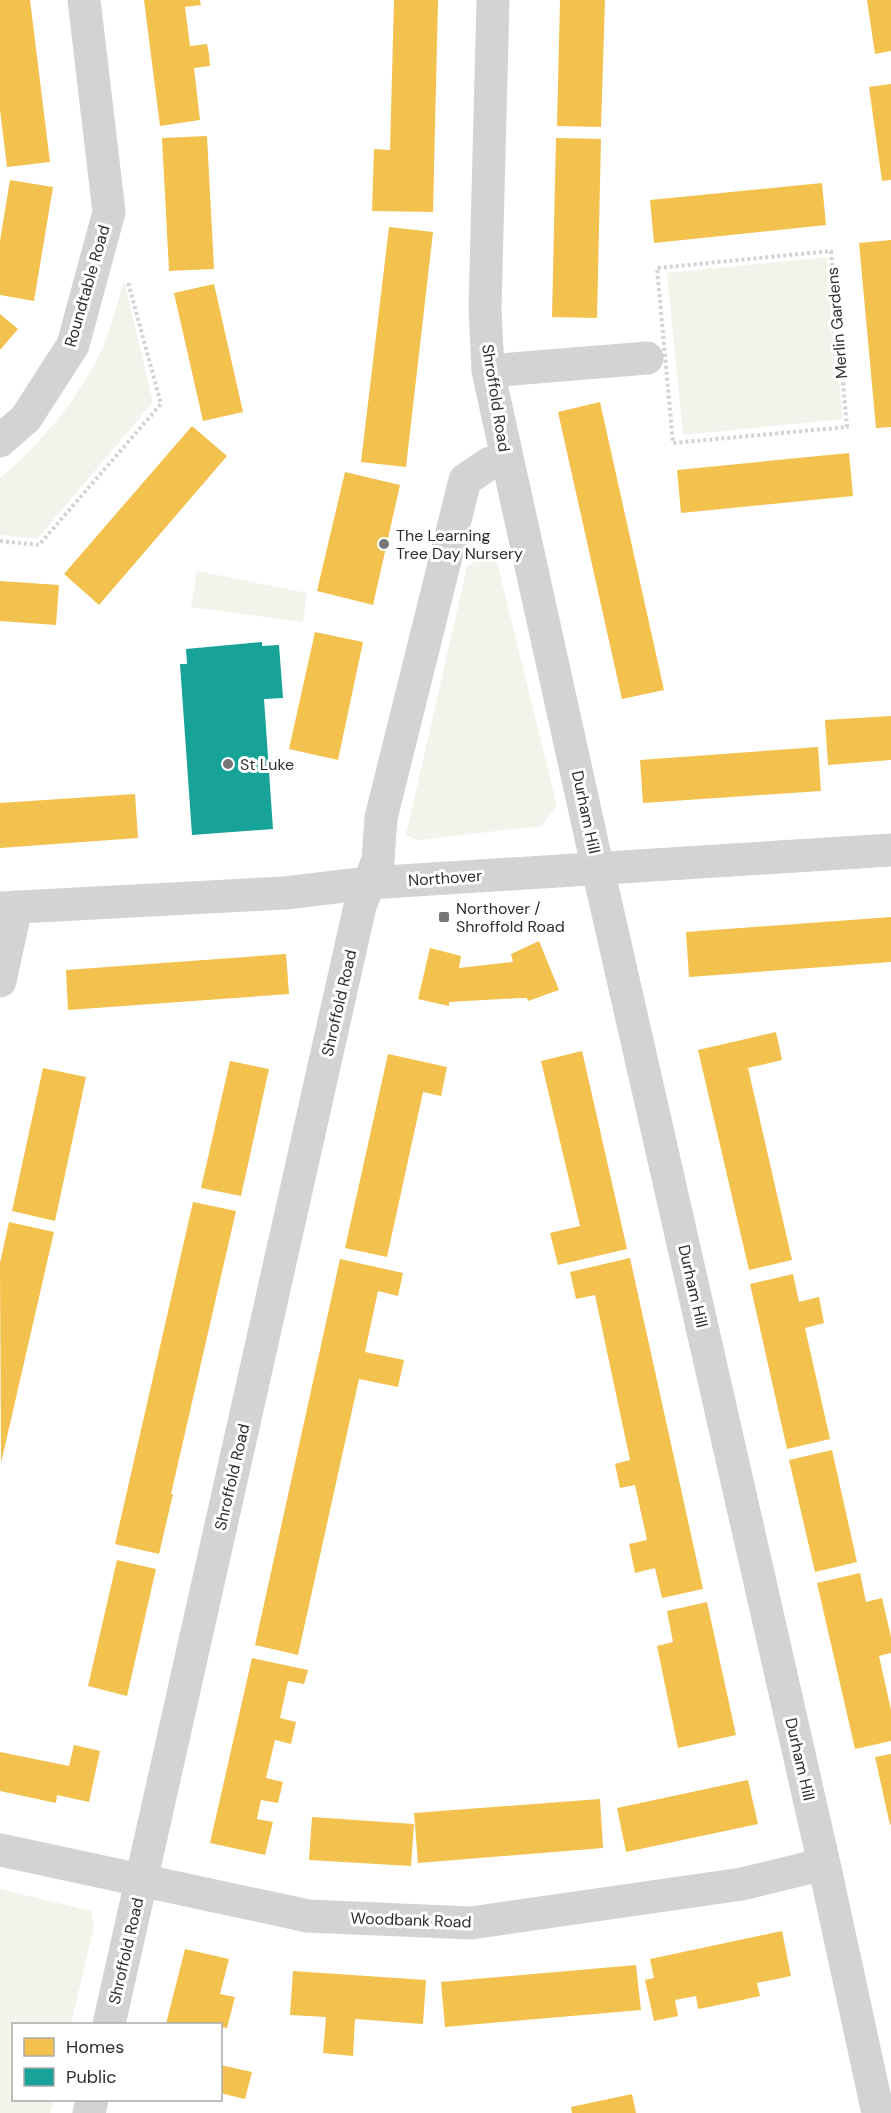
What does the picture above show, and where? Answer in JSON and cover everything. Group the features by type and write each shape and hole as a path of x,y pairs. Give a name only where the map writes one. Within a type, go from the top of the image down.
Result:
{"street":[{"name":"Roundtable Road","path":"0,441 26,418 73,345 109,212 84,0"},
{"name":"Shroffold Road","path":"109,2023 360,906 378,860 381,818 465,480 490,463 507,458 488,371 484,309 493,0"},
{"path":"488,371 647,358"},
{"name":"Durham Hill","path":"507,458 878,2113"},
{"name":"Northover","path":"8,907 285,893 369,883 891,850"},
{"path":"0,981 8,907"},
{"name":"Woodbank Road","path":"0,1850 309,1916 471,1923 742,1884 824,1864"}],"path":[{"name":"Merlin Gardens","path":"831,251 847,427 673,443 657,268 831,251"},
{"path":"0,541 39,545 161,404 127,280"}],"shaded area":[{"path":"827,257 843,419 683,435 667,273"},
{"path":"124,281 153,402 37,539 0,535 0,478 45,435 72,401 103,347"},
{"path":"483,556 496,558 557,806 541,826 417,840 406,835 467,567"},
{"path":"197,571 307,593 303,622 191,607"},
{"path":"0,1889 91,1911 94,1927 71,2023 12,2023 12,2101 54,2101 50,2113 0,2113"}],"building: Homes":[{"path":"0,0 30,0 50,162 7,167 0,110"},
{"path":"144,0 200,0 201,5 185,7 190,46 207,44 209,54 210,66 194,68 200,120 160,126"},
{"path":"394,0 438,0 433,212 372,211 374,149 390,150"},
{"path":"560,0 605,0 601,127 557,126"},
{"path":"867,0 891,0 891,51 875,54"},
{"path":"891,84 891,180 882,181 869,87"},
{"path":"207,136 214,269 169,271 162,138"},
{"path":"556,138 601,139 597,318 552,317"},
{"path":"10,180 53,187 34,301 0,295 0,241"},
{"path":"822,183 826,225 654,243 650,200"},
{"path":"389,227 433,232 406,467 361,462"},
{"path":"891,240 891,427 876,428 859,243"},
{"path":"214,284 243,412 203,421 174,293"},
{"path":"0,314 18,329 0,350"},
{"path":"600,402 664,690 622,699 558,412"},
{"path":"192,426 227,456 99,605 64,574"},
{"path":"849,453 853,496 681,513 677,470"},
{"path":"345,472 400,485 373,605 317,591"},
{"path":"0,581 59,585 56,625 0,621"},
{"path":"315,632 363,642 338,760 289,749"},
{"path":"891,716 891,760 828,765 825,720"},
{"path":"818,747 821,791 643,803 640,760"},
{"path":"135,794 138,838 0,848 0,803"},
{"path":"891,917 891,962 689,977 686,932"},
{"path":"539,941 559,990 528,1001 527,998 519,998 449,1002 449,1006 418,999 430,948 461,956 459,968 513,962 511,954"},
{"path":"286,954 289,994 68,1010 66,970"},
{"path":"776,1032 782,1060 748,1068 792,1260 749,1270 698,1050"},
{"path":"582,1051 627,1249 558,1265 550,1233 580,1226 541,1061"},
{"path":"388,1054 447,1067 441,1096 423,1092 387,1257 345,1248"},
{"path":"230,1061 269,1069 241,1196 201,1188"},
{"path":"43,1068 86,1077 55,1221 12,1211"},
{"path":"193,1202 236,1211 159,1554 115,1544"},
{"path":"9,1222 54,1232 1,1463 0,1263"},
{"path":"630,1258 703,1589 662,1598 655,1568 635,1573 629,1544 647,1540 635,1485 620,1488 615,1464 630,1460 595,1295 576,1299 570,1272"},
{"path":"340,1259 403,1273 398,1296 378,1291 365,1352 404,1360 398,1387 359,1379 298,1655 255,1645"},
{"path":"793,1274 799,1302 819,1297 824,1323 805,1328 830,1439 787,1449 750,1284"},
{"path":"832,1450 857,1562 815,1572 789,1460"},
{"path":"117,1560 156,1569 127,1696 88,1686"},
{"path":"860,1573 866,1602 882,1598 891,1637 891,1653 879,1656 891,1710 891,1741 855,1749 817,1583"},
{"path":"707,1602 736,1735 678,1748 657,1646 673,1642 667,1611"},
{"path":"252,1658 308,1670 304,1684 288,1681 280,1718 296,1722 291,1744 275,1740 266,1778 283,1782 278,1803 261,1800 257,1819 273,1822 265,1855 210,1843"},
{"path":"74,1745 100,1751 89,1802 57,1795 56,1803 0,1791 0,1752 69,1766"},
{"path":"891,1754 891,1824 890,1825 875,1757"},
{"path":"748,1780 758,1824 626,1852 617,1808"},
{"path":"600,1799 603,1848 418,1863 414,1813"},
{"path":"312,1817 414,1824 411,1866 309,1860"},
{"path":"782,1931 791,1976 757,1983 760,1996 728,2003 698,2009 696,1996 675,2000 678,2016 654,2021 645,1980 654,1978 650,1959"},
{"path":"185,1949 229,1959 220,1994 235,1997 227,2028 222,2027 222,2023 166,2023"},
{"path":"636,1965 641,2010 445,2027 441,1982"},
{"path":"293,1971 426,1980 423,2024 355,2019 353,2056 323,2053 326,2017 290,2015"},
{"path":"222,2065 252,2072 245,2099 222,2093"},
{"path":"632,2094 636,2113 572,2113 571,2107"}],"building: Public":[{"name":"St Luke","path":"262,642 262,646 279,645 283,698 264,699 273,829 192,835 180,664 187,664 186,649"}],"place":[{"name":"The Learning Tree Day Nursery","path":"384,544"},
{"name":"St Luke","path":"228,764"},
{"name":"Northover / Shroffold Road","path":"444,917"}]}
